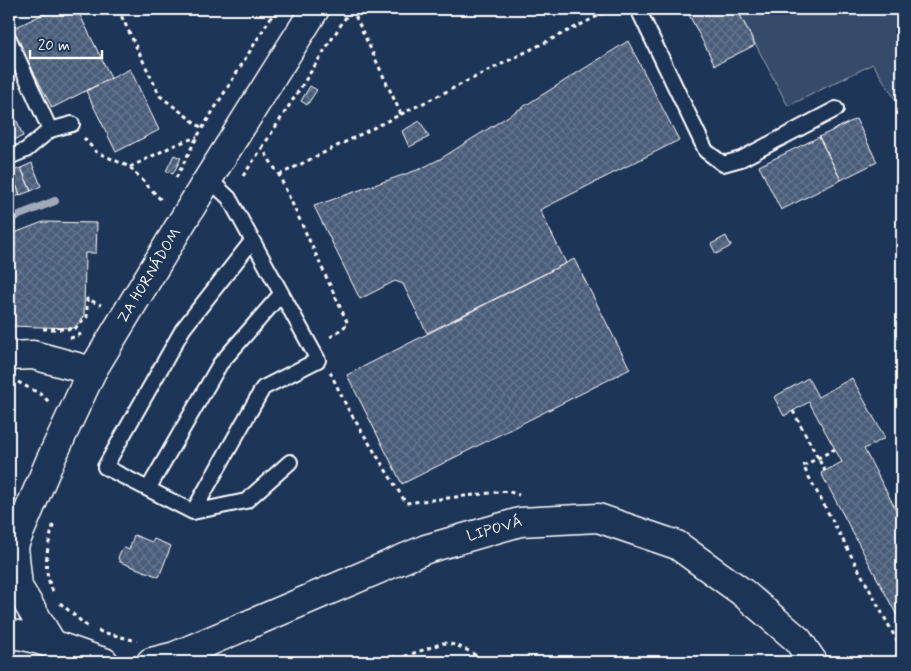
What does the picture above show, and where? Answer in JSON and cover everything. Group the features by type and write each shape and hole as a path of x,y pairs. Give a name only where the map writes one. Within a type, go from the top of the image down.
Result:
{"street":[{"name":"ZA HORNÁDOM","path":"11,552 92,371 208,178 315,9"},
{"path":"9,356 33,356 92,371"},
{"name":"LIPOVÁ","path":"151,662 175,656 426,548 520,522 598,518 677,545 749,598 798,640 813,662"},
{"path":"11,552 18,587 53,645"},
{"path":"9,634 53,645 104,662"}],"lane":[{"path":"638,9 706,151 723,164 741,159 836,109"},
{"path":"9,39 50,130"},
{"path":"9,157 26,150 50,130 72,124"},
{"path":"193,512 263,388 318,360 229,198 208,178"},
{"path":"252,241 184,329 105,467 193,512 246,501 290,462"},
{"path":"148,489 220,364 281,294"}],"path":[{"path":"118,9 160,96 202,128"},
{"path":"172,186 202,128 276,9"},
{"path":"352,9 401,114"},
{"path":"262,148 352,9"},
{"path":"279,175 612,9"},
{"path":"72,124 96,152 130,167 163,202 168,194"},
{"path":"130,167 177,144 197,137"},
{"path":"35,329 75,329 86,317 87,299 102,305 97,313"},
{"path":"63,338 78,336 87,329"},
{"path":"793,411 825,471"},
{"path":"835,449 803,466 902,650"},
{"path":"377,456 406,503 507,491 521,496"},
{"path":"56,517 46,552 47,580 60,604 82,622"},
{"path":"370,662 394,657 398,658 443,643 472,652 484,662"},
{"path":"398,658 401,662"}],"shaded area":[{"path":"737,9 902,9 902,110 873,64 788,106"}],"building":[{"path":"54,9 77,9 111,78 52,108 12,29"},
{"path":"686,9 737,9 755,45 715,65"},
{"path":"628,41 679,140 540,210 566,263 427,333 403,284 395,281 360,299 314,206 420,169 440,159"},
{"path":"130,69 159,130 116,152 86,91"},
{"path":"310,86 317,90 307,105 301,101"},
{"path":"9,104 15,116 9,118"},
{"path":"15,116 23,136 12,141 9,132 9,118"},
{"path":"856,119 877,162 841,180 819,137"},
{"path":"420,121 429,137 409,147 402,131"},
{"path":"819,137 841,180 781,210 759,166"},
{"path":"174,155 181,158 173,174 166,171"},
{"path":"32,163 41,186 31,191 21,168"},
{"path":"21,168 31,191 20,195 11,172"},
{"path":"11,172 20,195 10,199 9,173"},
{"path":"43,222 97,223 96,253 85,253 84,317 74,328 9,326 9,235"},
{"path":"726,236 731,246 716,254 711,244"},
{"path":"574,259 630,369 402,484 347,375"},
{"path":"808,378 818,397 852,378 885,438 864,449 902,521 902,625 821,473 842,462 809,402 784,416 774,397"},
{"path":"134,535 152,542 154,539 171,546 159,577 120,562 118,558 121,550 125,548 129,550"}],"waterway":[{"path":"9,219 55,201"}]}
